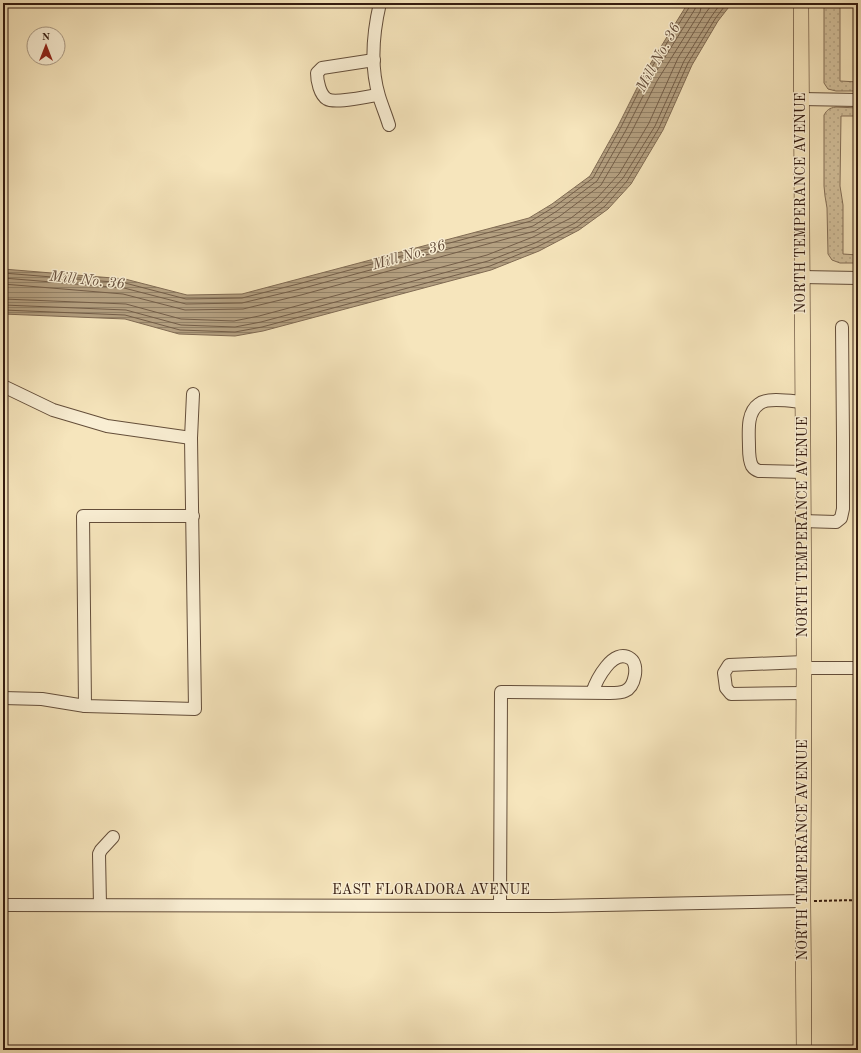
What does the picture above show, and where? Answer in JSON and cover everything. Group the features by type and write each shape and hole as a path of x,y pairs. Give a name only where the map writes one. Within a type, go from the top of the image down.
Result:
{"main road":[{"name":"NORTH TEMPERANCE AVENUE","path":"801,3 804,1050"}],"street":[{"path":"380,3 375,26 373,48 374,71 378,95 389,125"},
{"path":"374,60 322,68 317,73 317,78 318,84 324,95 329,100 334,101 378,95"},
{"path":"801,99 858,100"},
{"path":"802,277 858,278"},
{"path":"802,521 836,522 841,518 843,509 842,328"},
{"path":"3,386 54,410 107,426 191,438"},
{"path":"3,698 42,699 85,706 195,709 191,438 193,394"},
{"path":"802,402 777,400 763,401 752,411 748,429 751,464 754,469 759,471 803,472"},
{"path":"85,706 83,516 193,516"},
{"path":"803,693 731,694 726,688 724,672 729,665 803,665 858,668"},
{"path":"500,905 501,692 592,693"},
{"path":"100,905 99,854 113,837"},
{"name":"EAST FLORADORA AVENUE","path":"3,905 559,906 803,901"}],"path":[{"path":"803,901 858,900"}],"shaded area":[{"path":"824,3 840,3 840,81 858,82 858,91 836,91 828,89 824,83"},
{"path":"836,107 858,108 858,116 841,116 840,186 843,205 843,254 858,255 858,263 840,263 832,260 828,254 827,208 824,186 824,115 828,110"}],"water":[{"name":"Mill No. 36","path":"688,3 732,3 718,21 692,65 663,130 631,184 608,209 579,230 539,251 491,270 263,331 235,336 179,334 125,319 3,314 3,269 125,279 187,295 242,294 529,218 552,204 590,176 618,126 644,74"}]}
